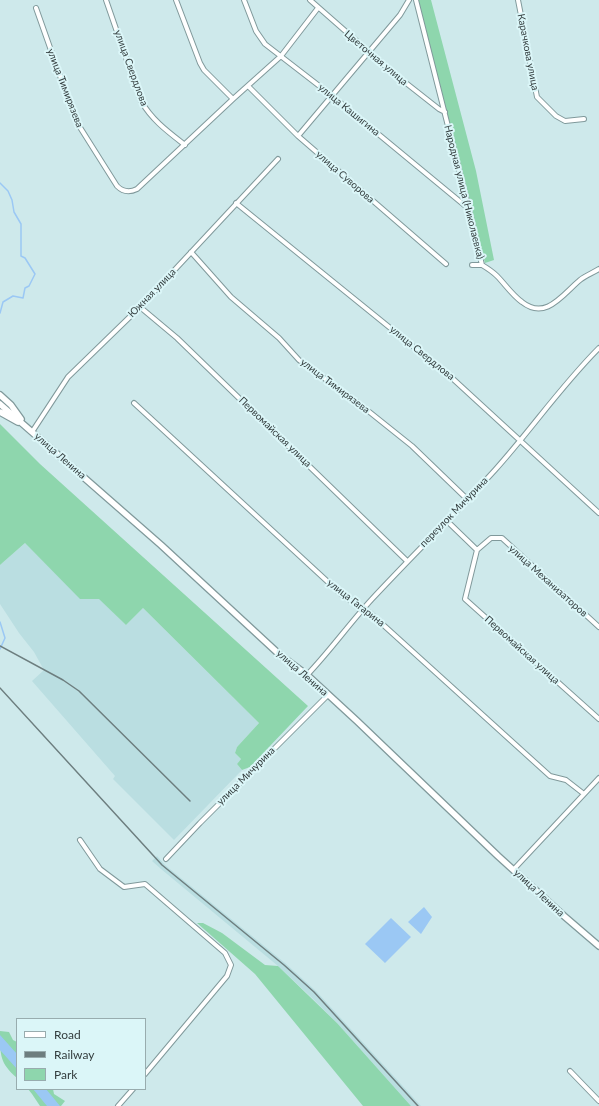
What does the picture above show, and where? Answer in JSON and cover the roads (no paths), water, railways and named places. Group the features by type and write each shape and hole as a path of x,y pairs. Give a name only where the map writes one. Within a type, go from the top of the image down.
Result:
{"main road":[{"path":"0,395 11,405 27,427"},
{"name":"улица Ленина","path":"0,404 161,545 280,655 306,675 514,870 599,946"},
{"path":"0,412 27,427"}],"street":[{"name":"улица Свердлова","path":"106,0 146,110 161,126 185,145"},
{"path":"176,0 200,63 204,70 232,99"},
{"name":"улица Кашигина","path":"244,0 261,39 265,44 469,209"},
{"name":"Цветочная улица","path":"310,0 392,72 439,109 445,112"},
{"path":"298,136 400,15 409,0"},
{"name":"Народная улица (Николаевка)","path":"416,0 482,265 496,275 521,302 529,307 538,309 548,307 555,303 582,278 599,269"},
{"name":"Карачкова улица","path":"518,0 537,98 556,116 565,121 584,119"},
{"name":"улица Тимирязева","path":"36,8 76,121 121,190 126,192 137,189 185,145"},
{"path":"185,145 232,99 281,56 318,8"},
{"name":"улица Суворова","path":"248,86 298,136 446,264"},
{"name":"Южная улица","path":"32,432 68,378 140,307 278,159"},
{"name":"улица Свердлова","path":"236,204 452,378 599,513"},
{"name":"улица Тимирязева","path":"191,252 231,297 279,338 299,360 357,402 412,446 467,499"},
{"path":"472,265 482,265"},
{"name":"Первомайская улица","path":"140,307 177,338 407,561"},
{"name":"переулок Мичурина","path":"306,675 338,641 362,609 495,470 580,367 599,348"},
{"name":"улица Гагарина","path":"134,403 341,594 362,609 369,612 550,776 566,780 584,794"},
{"path":"446,520 477,550"},
{"name":"улица Механизаторов","path":"477,550 492,538 502,538 599,627"},
{"name":"Первомайская улица","path":"477,550 465,599 599,719"},
{"name":"улица Мичурина","path":"166,859 328,695"},
{"path":"514,870 599,778"},
{"path":"80,840 100,869 124,887 145,884 224,953 231,964 227,976 146,1073"},
{"path":"570,1071 599,1101"},
{"path":"118,1106 132,1090"}],"water":[{"path":"424,907 432,917 421,934 408,922"},
{"path":"391,918 411,937 385,963 365,944"},
{"path":"0,1035 16,1053 16,1068 0,1050"},
{"path":"34,1090 47,1090 60,1106 47,1106"}],"waterway":[{"path":"0,183 8,191 12,200 14,212 21,224 21,256 25,258 35,274 29,286 25,288 23,298 13,296 3,302 0,313"},
{"path":"0,622 5,638 0,649"}],"railway":[{"path":"0,646 63,680 79,691 190,801"},
{"path":"0,688 162,865 284,965 314,992 418,1106"}]}
